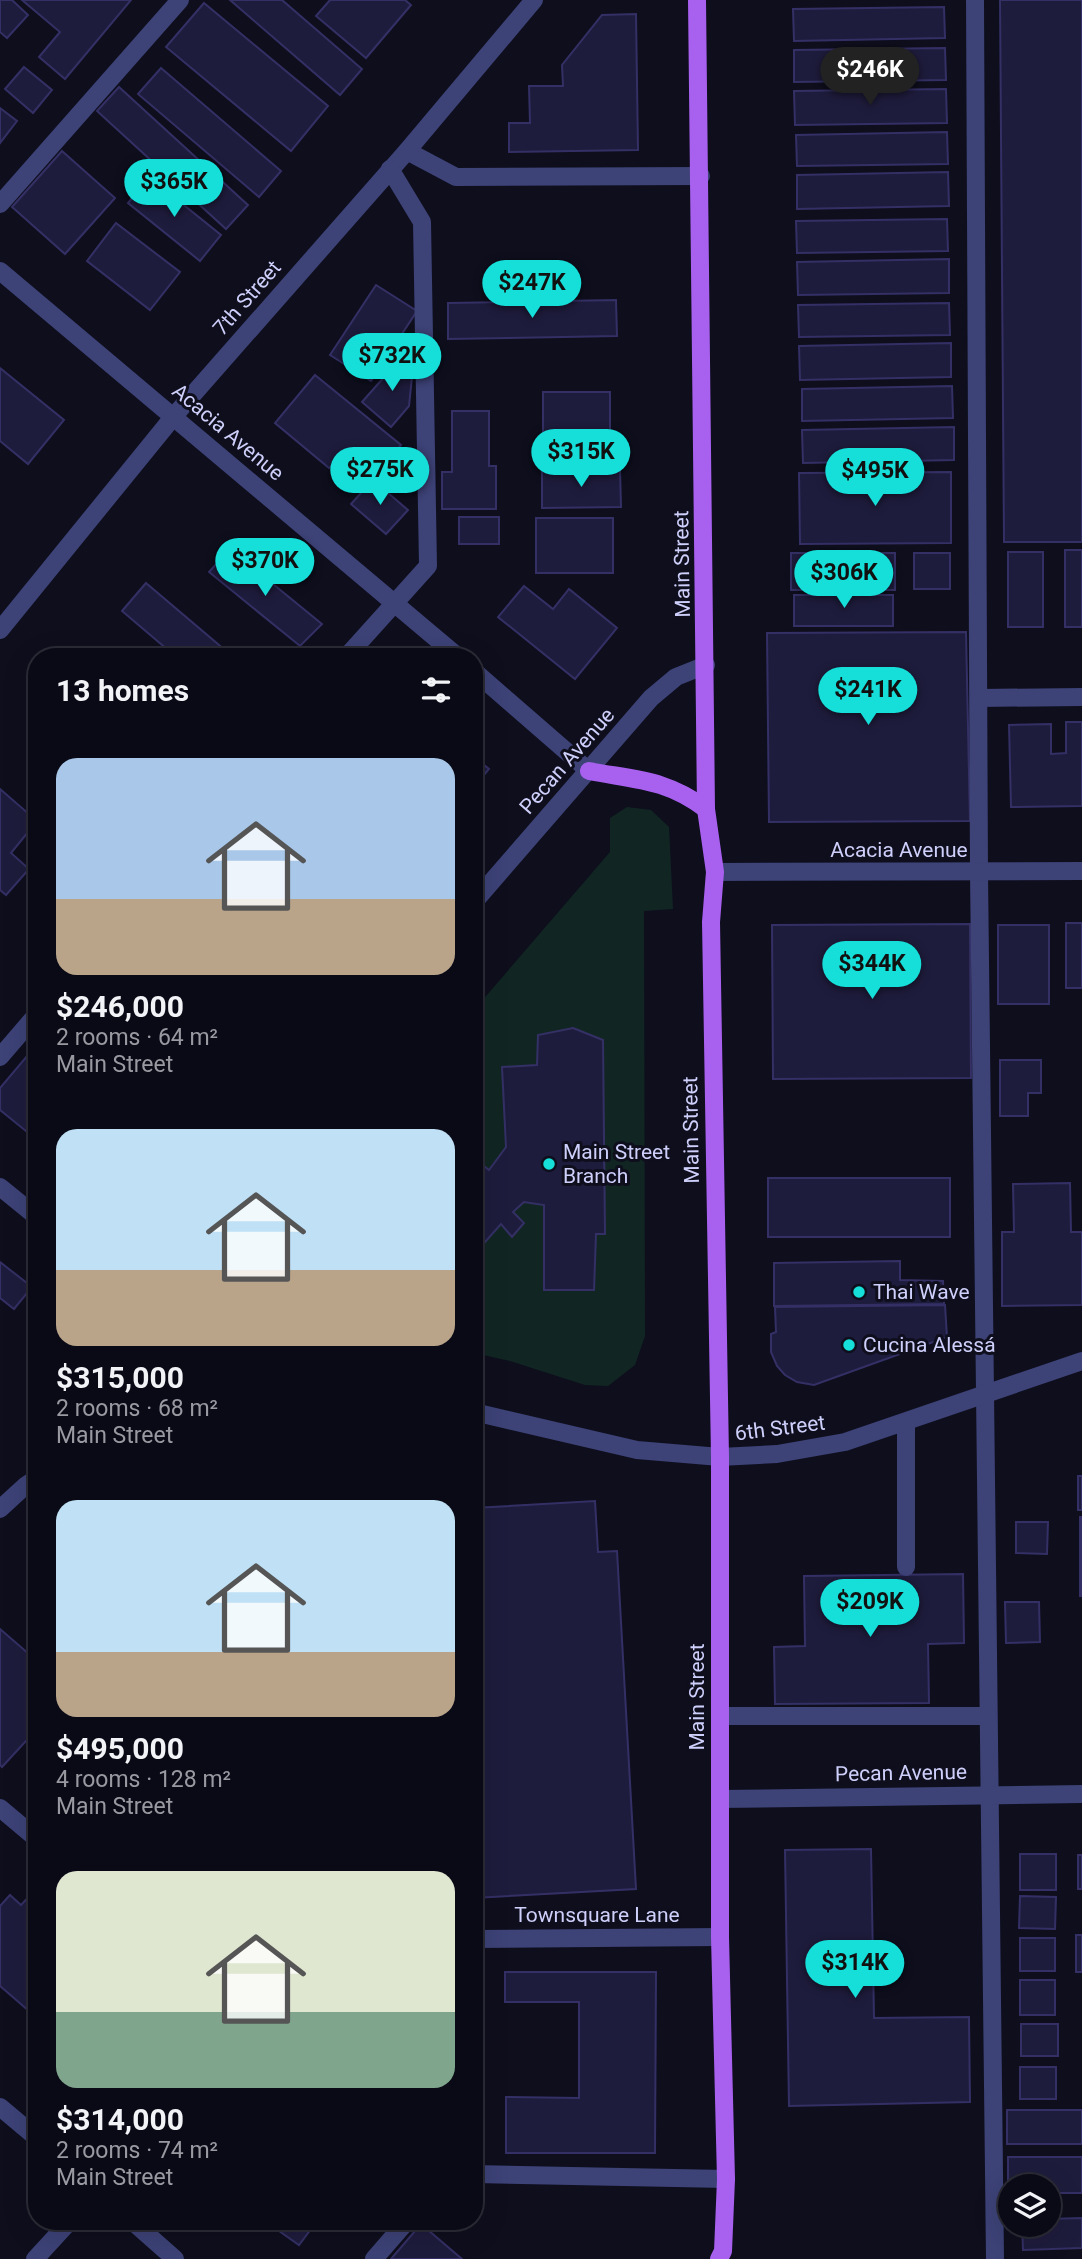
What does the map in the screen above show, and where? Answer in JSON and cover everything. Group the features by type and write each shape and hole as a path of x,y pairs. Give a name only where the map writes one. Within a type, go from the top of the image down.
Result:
{"main road":[{"name":"Main Street","path":"697,0 706,809 715,872 711,922 720,1457 720,1937 726,2179 723,2251 719,2259"},
{"path":"589,771 658,782 686,793 706,809"}],"street":[{"path":"0,204 180,0"},
{"name":"7th Street","path":"0,630 174,416 407,152 534,0"},
{"path":"975,0 979,873 995,2259"},
{"path":"407,152 456,177 701,176"},
{"path":"354,648 428,566 422,222 390,169"},
{"name":"Acacia Avenue","path":"0,271 448,648"},
{"name":"Pecan Avenue","path":"483,892 651,698 676,677 706,665"},
{"path":"483,679 589,771"},
{"path":"979,698 1082,697"},
{"name":"Acacia Avenue","path":"715,872 1082,871"},
{"path":"0,1057 28,1024"},
{"path":"0,1187 28,1210"},
{"name":"6th Street","path":"483,1414 637,1450 720,1457 777,1454 845,1442 1082,1361"},
{"path":"906,1422 906,1567"},
{"path":"0,1509 28,1484"},
{"path":"720,1716 988,1716"},
{"name":"Pecan Avenue","path":"720,1799 1082,1794"},
{"path":"0,1808 28,1831"},
{"name":"Townsquare Lane","path":"483,1939 720,1937"},
{"path":"0,2107 28,2130"},
{"path":"483,2174 726,2179"},
{"path":"35,2259 61,2230"},
{"path":"142,2230 174,2259"},
{"path":"374,2259 399,2230"}],"green space":[{"path":"627,807 651,810 669,827 673,909 644,911 645,1336 635,1365 608,1386 585,1385 483,1355 483,1000 610,852 610,818"}],"building":[{"path":"0,0 12,0 28,15 7,38 0,32"},
{"path":"22,0 131,0 65,79 39,57 60,32"},
{"path":"230,0 282,0 362,69 340,95"},
{"path":"330,0 405,0 411,5 366,58 316,16"},
{"path":"1000,0 1082,0 1082,542 1004,542"},
{"path":"204,3 328,106 291,151 166,47"},
{"path":"944,7 945,38 794,41 793,9"},
{"path":"636,14 638,150 509,152 509,123 530,123 529,86 563,86 562,65 602,15"},
{"path":"945,48 946,80 794,82 794,50"},
{"path":"24,67 52,90 33,113 5,89"},
{"path":"161,68 281,171 259,197 138,94"},
{"path":"119,87 248,205 226,229 97,111"},
{"path":"946,89 947,123 795,125 794,91"},
{"path":"0,108 17,121 0,143"},
{"path":"947,132 948,164 797,166 796,135"},
{"path":"62,151 115,198 65,254 12,207"},
{"path":"948,172 949,206 797,209 797,175"},
{"path":"149,177 221,235 200,261 128,203"},
{"path":"947,219 948,251 797,253 796,221"},
{"path":"116,223 180,272 150,310 87,261"},
{"path":"949,259 949,293 798,295 797,262"},
{"path":"376,285 417,311 371,381 330,355"},
{"path":"616,300 617,336 448,339 448,303"},
{"path":"949,303 950,335 799,337 798,305"},
{"path":"951,343 951,377 800,380 799,346"},
{"path":"402,357 413,367 409,406 391,427 362,402"},
{"path":"0,368 64,420 28,464 0,441"},
{"path":"315,375 401,445 374,478 348,456 329,468 275,423"},
{"path":"952,386 953,418 802,421 802,389"},
{"path":"543,392 610,392 610,454 543,454"},
{"path":"452,411 489,411 489,466 496,466 496,509 442,509 442,472 452,472"},
{"path":"954,427 954,460 803,463 802,430"},
{"path":"620,469 621,507 542,508 542,470"},
{"path":"951,472 951,543 800,544 799,473"},
{"path":"373,480 408,510 386,534 351,504"},
{"path":"459,517 499,517 499,544 459,544"},
{"path":"536,518 613,518 613,573 536,573"},
{"path":"230,549 322,624 300,646 209,572"},
{"path":"1065,550 1082,550 1082,627 1065,627"},
{"path":"1008,552 1043,552 1043,627 1008,627"},
{"path":"791,553 895,553 895,590 791,590"},
{"path":"914,553 950,553 950,589 914,589"},
{"path":"146,583 223,648 166,648 122,611"},
{"path":"524,586 553,609 569,589 617,628 575,679 498,617"},
{"path":"794,595 893,595 893,626 794,626"},
{"path":"966,632 970,821 769,822 767,633"},
{"path":"1066,722 1082,722 1082,806 1011,807 1009,725 1051,724 1051,754 1066,753"},
{"path":"483,764 489,769 483,776"},
{"path":"0,789 28,813 28,832 11,853 28,870 6,895 0,890"},
{"path":"1066,923 1082,923 1082,988 1066,988"},
{"path":"970,924 971,1078 773,1079 772,925"},
{"path":"998,925 1049,925 1049,1004 998,1004"},
{"name":"Main Street Branch","path":"573,1028 603,1040 605,1234 596,1234 594,1290 544,1290 544,1205 524,1202 513,1212 524,1223 512,1237 501,1224 485,1242 483,1240 483,1165 489,1170 506,1147 502,1067 537,1065 538,1035"},
{"path":"28,1055 28,1133 0,1110 0,1088"},
{"path":"1000,1060 1041,1060 1041,1093 1028,1093 1028,1116 1000,1116"},
{"path":"768,1178 950,1178 950,1237 768,1237"},
{"path":"1070,1183 1071,1232 1082,1232 1082,1305 1002,1306 1002,1232 1014,1232 1013,1184"},
{"name":"Thai Wave","path":"900,1261 900,1280 943,1281 944,1304 774,1306 774,1263"},
{"path":"0,1262 28,1284 28,1292 14,1309 0,1298"},
{"name":"Cucina Alessá","path":"945,1305 947,1337 814,1385 797,1382 785,1375 777,1366 771,1352 771,1334 776,1332 775,1307"},
{"path":"1078,1476 1082,1476 1082,1510 1078,1510"},
{"path":"595,1501 598,1552 617,1551 636,1889 483,1898 483,1507"},
{"path":"1082,1517 1082,1596 1080,1596"},
{"path":"1016,1522 1048,1522 1047,1554 1016,1553"},
{"path":"963,1574 964,1643 928,1644 929,1703 775,1704 774,1647 805,1646 804,1576"},
{"path":"1005,1602 1039,1602 1040,1642 1006,1643"},
{"path":"0,1629 28,1653 28,1739 2,1767"},
{"path":"871,1849 874,2018 969,2017 970,2102 789,2106 785,1850"},
{"path":"1020,1854 1056,1854 1056,1890 1020,1890"},
{"path":"1078,1855 1082,1855 1082,1889 1078,1889"},
{"path":"10,1895 21,1905 28,1898 28,2010 0,1986 0,1906"},
{"path":"1020,1896 1056,1897 1055,1929 1019,1928"},
{"path":"1076,1935 1082,1935 1082,1972 1076,1972"},
{"path":"1020,1938 1055,1938 1055,1971 1020,1971"},
{"path":"505,1972 656,1972 655,2153 506,2153 506,2097 579,2098 579,2002 505,2002"},
{"path":"1020,1980 1055,1980 1055,2015 1020,2015"},
{"path":"1021,2024 1058,2024 1058,2056 1021,2056"},
{"path":"1020,2067 1056,2067 1056,2099 1020,2099"},
{"path":"1007,2110 1082,2110 1082,2144 1007,2144"},
{"path":"1008,2157 1082,2157 1082,2193 1061,2193 1061,2174 1008,2174"},
{"path":"1082,2218 1082,2248 1023,2250 1022,2237 1061,2237 1061,2219"},
{"path":"278,2230 310,2230 299,2245"},
{"path":"416,2230 428,2230 462,2259 391,2259"}],"place":[{"name":"Main Street Branch","path":"549,1164"},
{"name":"Thai Wave","path":"859,1292"},
{"name":"Cucina Alessá","path":"849,1345"}]}
